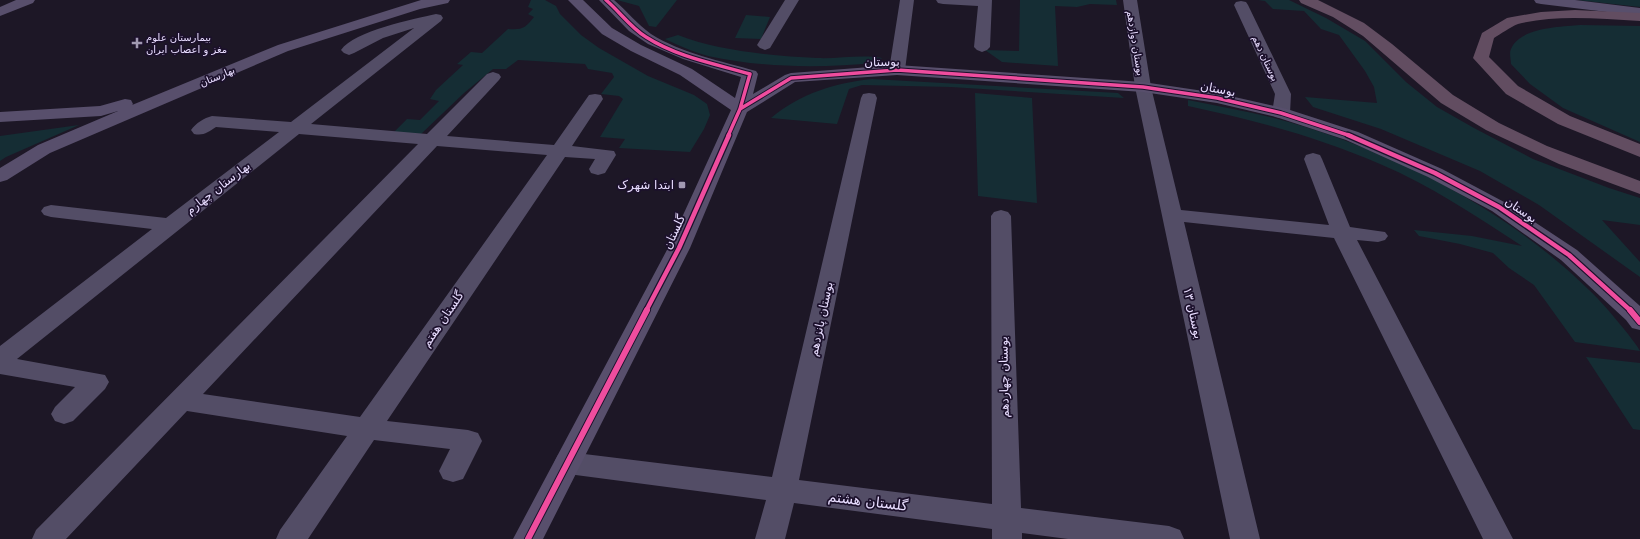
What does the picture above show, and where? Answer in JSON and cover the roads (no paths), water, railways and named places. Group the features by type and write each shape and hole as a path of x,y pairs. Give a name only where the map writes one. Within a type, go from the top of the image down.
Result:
{"highway":[{"path":"1306,0 1351,21 1372,35 1446,98 1490,125 1549,153 1640,188"},
{"path":"1640,17 1575,14 1541,16 1512,21 1487,36 1482,58 1512,90 1564,120 1640,151"}],"street":[{"path":"0,12 28,0"},
{"name":"بهارستان","path":"0,176 44,150 283,48 417,5 443,0"},
{"path":"575,0 607,31 636,48 686,72 740,109"},
{"path":"606,0 618,9 631,24 652,41 706,62 750,74"},
{"path":"765,45 792,0"},
{"path":"897,70 907,0"},
{"path":"943,0 985,1 982,47"},
{"name":"بوستان دوازدهم","path":"1130,0 1143,86"},
{"path":"1541,0 1640,12"},
{"name":"بوستان دهم","path":"1241,5 1283,94 1281,113"},
{"name":"بهارستان چهارم","path":"0,359 436,18 395,28 366,39 349,50"},
{"name":"بوستان","path":"750,74 791,78 897,70 1143,86 1217,98 1281,113 1352,136 1435,173 1499,207 1569,255 1634,314 1640,322"},
{"name":"گلستان","path":"528,539 679,248 740,109 750,74"},
{"path":"47,539 493,77"},
{"name":"بوستان","path":"740,109 791,78"},
{"path":"0,117 101,111 201,83"},
{"name":"بوستان ۱۳","path":"1143,86 1245,539"},
{"name":"بوستان پانزدهم","path":"770,539 783,490 869,98"},
{"name":"گلستان هفتم","path":"291,539 595,99"},
{"path":"200,130 212,121 558,152 607,155 598,169"},
{"path":"1313,159 1342,232 1498,539"},
{"path":"51,211 171,225"},
{"path":"1171,215 1378,236"},
{"name":"بوستان چهاردهم","path":"1001,216 1007,529"},
{"path":"0,365 96,382 64,414"},
{"path":"180,400 368,429 468,441 453,471"},
{"name":"گلستان هشتم","path":"568,463 783,490 1007,529 1168,539"}],"place":[{"name":"بیمارستان علوم مغز و اعصاب ایران","path":"137,43"},
{"name":"ابتدا شهرک","path":"682,185"}]}
